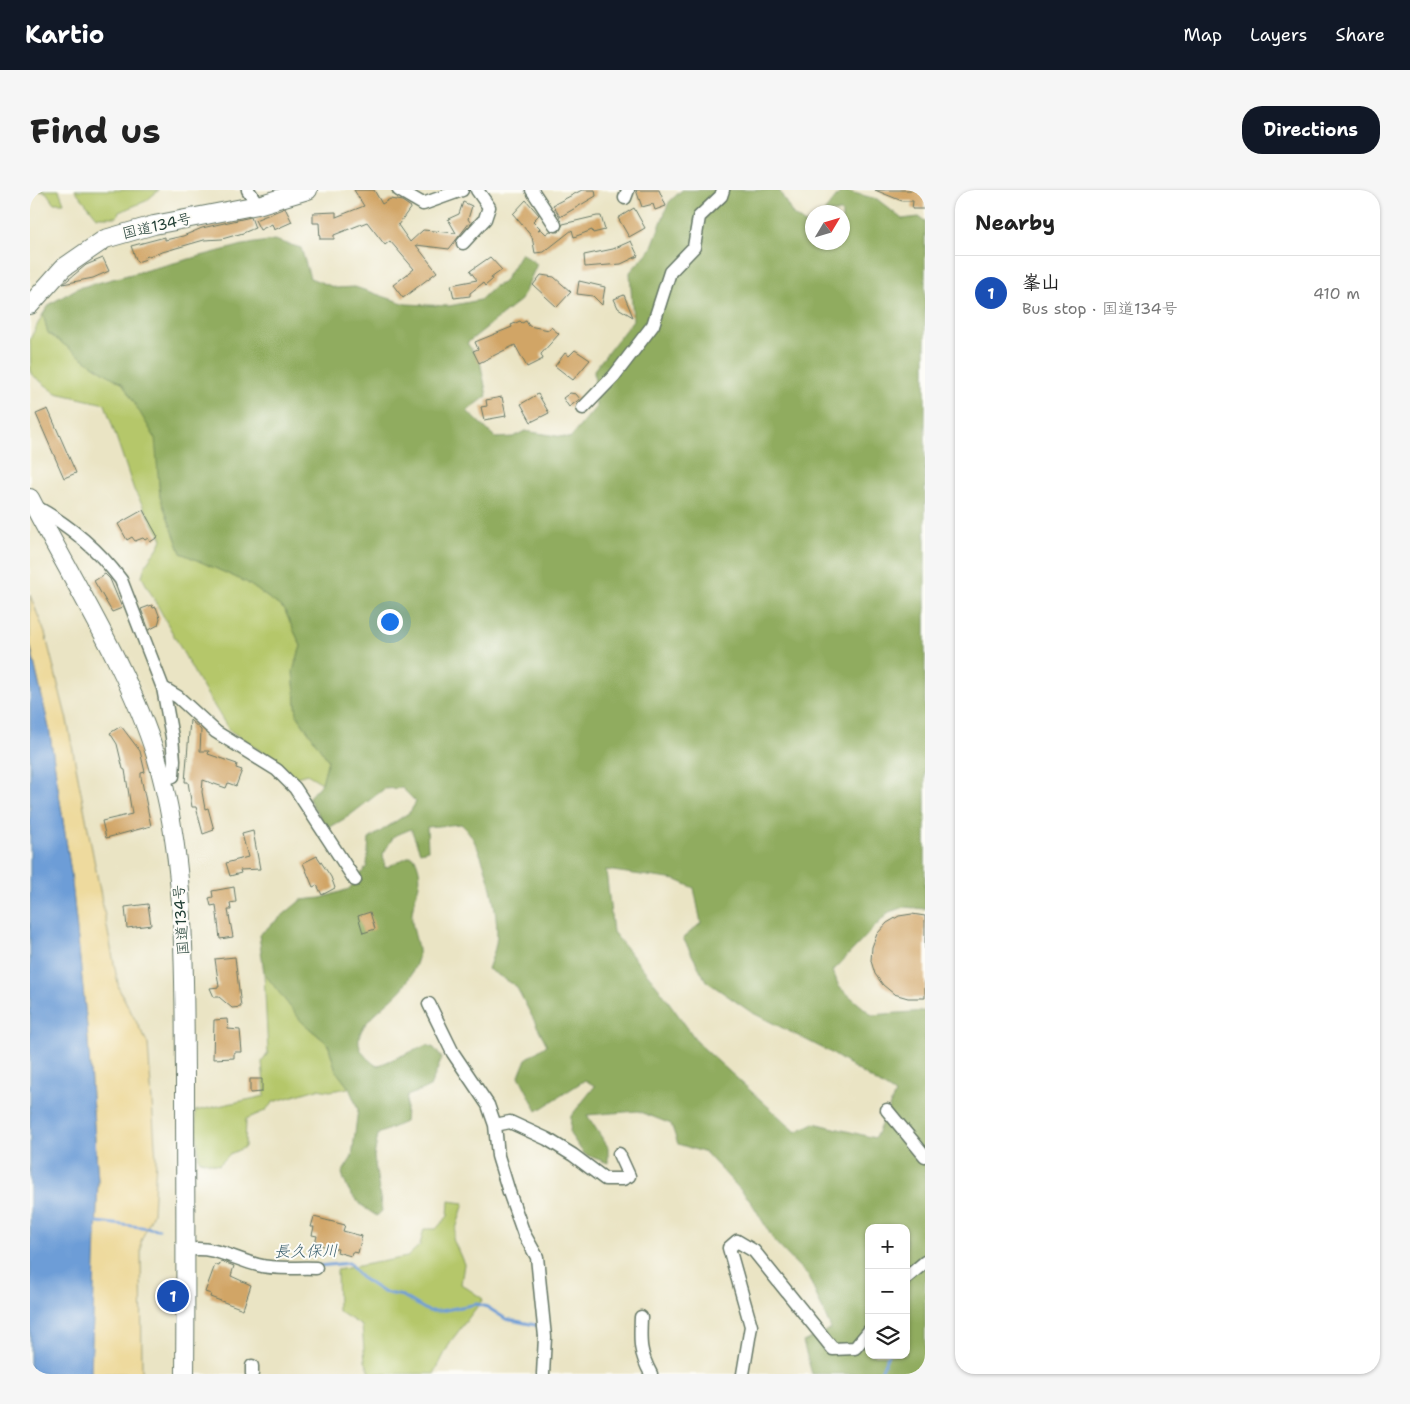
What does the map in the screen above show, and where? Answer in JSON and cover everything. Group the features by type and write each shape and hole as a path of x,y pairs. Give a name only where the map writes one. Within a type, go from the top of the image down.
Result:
{"highway":[{"name":"国道134号","path":"30,305 62,268 105,239 154,225 258,205 308,190"},
{"name":"国道134号","path":"32,502 128,687 144,723 162,780 175,848 184,954 187,1250 185,1374"}],"street":[{"path":"248,190 258,205"},
{"path":"398,190 423,204 462,190"},
{"path":"463,243 485,219 489,207 477,190"},
{"path":"532,190 555,224"},
{"path":"583,408 614,376 653,325 670,272 694,247 699,217 721,196 724,190"},
{"path":"32,502 58,519 110,564 121,580 163,688 169,710 174,760 173,776 162,780"},
{"path":"163,688 178,697 216,732 277,770 289,782 355,880"},
{"path":"430,1004 453,1053 488,1105 495,1125 498,1156 509,1192 524,1234 537,1257 545,1337 543,1374"},
{"path":"887,1110 925,1156"},
{"path":"495,1125 510,1122 547,1139 573,1155 605,1179 623,1179 629,1176 619,1154"},
{"path":"743,1374 751,1326 729,1248 737,1241 754,1251 833,1349 855,1348 865,1335"},
{"path":"187,1250 205,1249 225,1253 260,1266 316,1268"},
{"path":"910,1275 925,1262"},
{"path":"641,1317 640,1345 643,1360 651,1374"}],"green space":[{"path":"30,190 59,190 64,203 54,203 46,192"},
{"path":"75,190 159,190 146,201 119,212 117,217 97,217"},
{"path":"682,190 779,190 793,215 805,224 805,250 850,250 850,205 830,205 842,190 877,199 902,219 919,217 925,221 925,909 905,907 889,912 833,971 839,987 872,1015 925,1011 925,1374 812,1374 803,1342 831,1329 808,1276 775,1242 750,1200 706,1153 678,1144 671,1124 638,1111 587,1115 608,1147 608,1163 584,1154 570,1134 571,1116 595,1086 585,1080 537,1111 519,1076 526,1059 547,1045 516,986 488,969 494,952 497,931 493,898 483,862 469,833 461,824 427,827 428,850 420,852 411,829 394,836 383,854 385,868 410,856 415,858 420,880 413,905 412,918 418,947 418,958 413,971 402,988 364,1026 359,1045 365,1055 377,1066 427,1045 434,1048 442,1058 430,1087 407,1096 405,1122 378,1134 374,1157 382,1211 377,1216 355,1198 347,1187 342,1173 352,1157 358,1109 349,1088 336,1071 328,1044 301,1021 264,973 259,935 301,900 321,898 349,889 367,866 369,839 410,812 416,802 402,788 384,789 349,816 327,829 308,798 322,783 328,760 297,715 293,671 301,646 284,609 246,582 181,553 160,497 155,438 123,384 48,333 43,314 50,304 78,288 243,245 274,240 301,248 310,278 336,288 355,287 406,304 449,306 480,300 495,286 503,283 521,253 537,264 521,300 467,343 480,361 487,396 467,411 496,438 513,437 525,431 570,438 596,407 594,370 633,320 630,272 651,249 669,202","holes":["606,870 676,880 694,888 701,923 683,938 706,981 751,1012 828,1051 895,1094 875,1138 814,1123 796,1132 699,1044 658,987 613,932"]},
{"path":"43,314 48,333 123,384 156,438 160,497 181,553 246,582 284,609 301,646 293,671 297,715 328,760 322,783 307,774 293,778 265,754 229,730 197,678 142,577 146,565 162,539 134,490 105,404 56,393 31,374 30,339"},
{"path":"264,973 304,1024 328,1044 336,1071 349,1088 330,1091 317,1089 273,1102 265,1111 246,1119 245,1147 230,1154 219,1165 199,1160 195,1111 265,1096 262,1062 268,1053"},
{"path":"449,1201 464,1203 453,1239 464,1264 461,1284 483,1299 451,1341 434,1374 371,1374 365,1361 362,1326 338,1311 337,1270 407,1257 420,1245 424,1229 436,1229 448,1216"}],"sand":[{"path":"30,595 45,633 67,720 119,989 148,1044 156,1159 153,1213 141,1241 142,1374 90,1374 98,1180 87,1027 71,873 49,728 30,643"}],"water":[{"path":"30,645 49,728 71,873 87,1027 98,1180 91,1374 30,1374"}],"building":[{"path":"354,190 374,190 382,204 390,199 402,201 411,207 398,225 410,242 423,230 456,233 448,219 459,214 463,202 472,206 468,219 470,222 449,249 416,245 437,272 403,298 393,285 414,269 390,241 385,245 367,222 334,235 334,239 320,239 319,223 313,223 313,213 336,212 336,217 364,206"},
{"path":"582,190 595,190 596,196 560,217 553,205"},
{"path":"636,190 659,190 666,206 655,210 653,204 642,207"},
{"path":"875,190 925,190 924,209 912,209 913,201 902,201"},
{"path":"526,200 539,215 533,221 540,228 538,230 541,229 546,234 550,231 559,232 563,224 597,216 601,216 605,230 593,233 592,230 574,237 572,230 544,252 535,253 532,237 513,214"},
{"path":"285,208 292,222 274,230 272,224 260,230 255,220"},
{"path":"634,208 645,228 629,237 618,218"},
{"path":"251,217 255,228 243,233 222,239 204,240 145,257 146,259 137,262 131,246 165,237 165,240 183,236 202,228"},
{"path":"631,241 638,256 621,264 585,267 584,255 613,249"},
{"path":"490,257 502,270 491,278 492,280 485,286 483,283 470,293 470,296 454,298 451,285 477,280 470,271"},
{"path":"103,258 109,271 93,278 63,284 86,265"},
{"path":"541,275 554,277 571,292 557,307 533,285"},
{"path":"579,281 605,287 602,305 593,296 577,294"},
{"path":"624,295 633,317 618,308 614,299"},
{"path":"520,321 522,323 526,321 529,326 549,330 551,327 559,334 541,354 543,359 527,367 515,345 479,363 473,351 478,349 475,342 512,327 511,325"},
{"path":"575,350 590,360 573,380 555,366 565,353 569,356"},
{"path":"570,393 576,394 580,399 569,407 563,398"},
{"path":"538,394 549,413 531,422 521,404"},
{"path":"502,397 506,416 484,420 481,407 487,406 486,400"},
{"path":"48,409 76,473 64,478 36,414"},
{"path":"143,510 158,537 150,542 148,538 135,541 132,537 127,540 118,524"},
{"path":"105,574 110,579 122,608 112,612 94,581"},
{"path":"152,605 153,608 156,607 160,618 158,625 149,630 141,609"},
{"path":"190,720 201,730 200,751 209,751 208,754 237,764 236,768 242,770 236,786 228,783 226,788 203,780 202,792 205,809 208,808 214,830 203,834 196,807 192,807 188,782 185,782"},
{"path":"121,726 140,751 145,772 141,773 141,777 151,826 106,838 102,821 132,814 125,770 123,769 117,744 110,733"},
{"path":"253,831 260,869 240,870 241,873 230,876 226,863 248,857 242,834"},
{"path":"317,856 331,877 335,888 322,895 317,885 313,887 303,863"},
{"path":"234,887 236,902 230,903 231,910 228,910 233,937 220,939 216,905 211,906 209,898 213,897 212,891"},
{"path":"148,904 151,925 127,928 125,907"},
{"path":"370,912 375,929 363,933 358,916"},
{"path":"912,914 925,916 925,998 908,998 894,994 883,985 875,974 871,961 872,947 877,934 887,923 899,916"},
{"path":"235,957 241,1007 232,1008 219,997 214,997 210,988 219,987 215,959"},
{"path":"227,1019 228,1029 240,1030 242,1052 234,1052 234,1058 213,1059 214,1020"},
{"path":"250,1079 262,1079 262,1092 250,1093"},
{"path":"314,1217 345,1225 343,1231 362,1236 358,1253 352,1252 351,1256 337,1252 338,1249 315,1244 317,1236 312,1235 314,1227 311,1227"},
{"path":"221,1261 234,1266 231,1276 251,1285 243,1309 210,1297 211,1294 205,1292 215,1265 219,1266"}],"waterway":[{"name":"長久保川","path":"97,1222 159,1229"},
{"name":"長久保川","path":"318,1266 349,1263 360,1277 383,1292 403,1296 428,1311 440,1311 477,1304 487,1307 506,1319 540,1326"},
{"path":"880,1374 886,1359"}],"place":[{"name":"峯山","path":"173,1296"}]}
